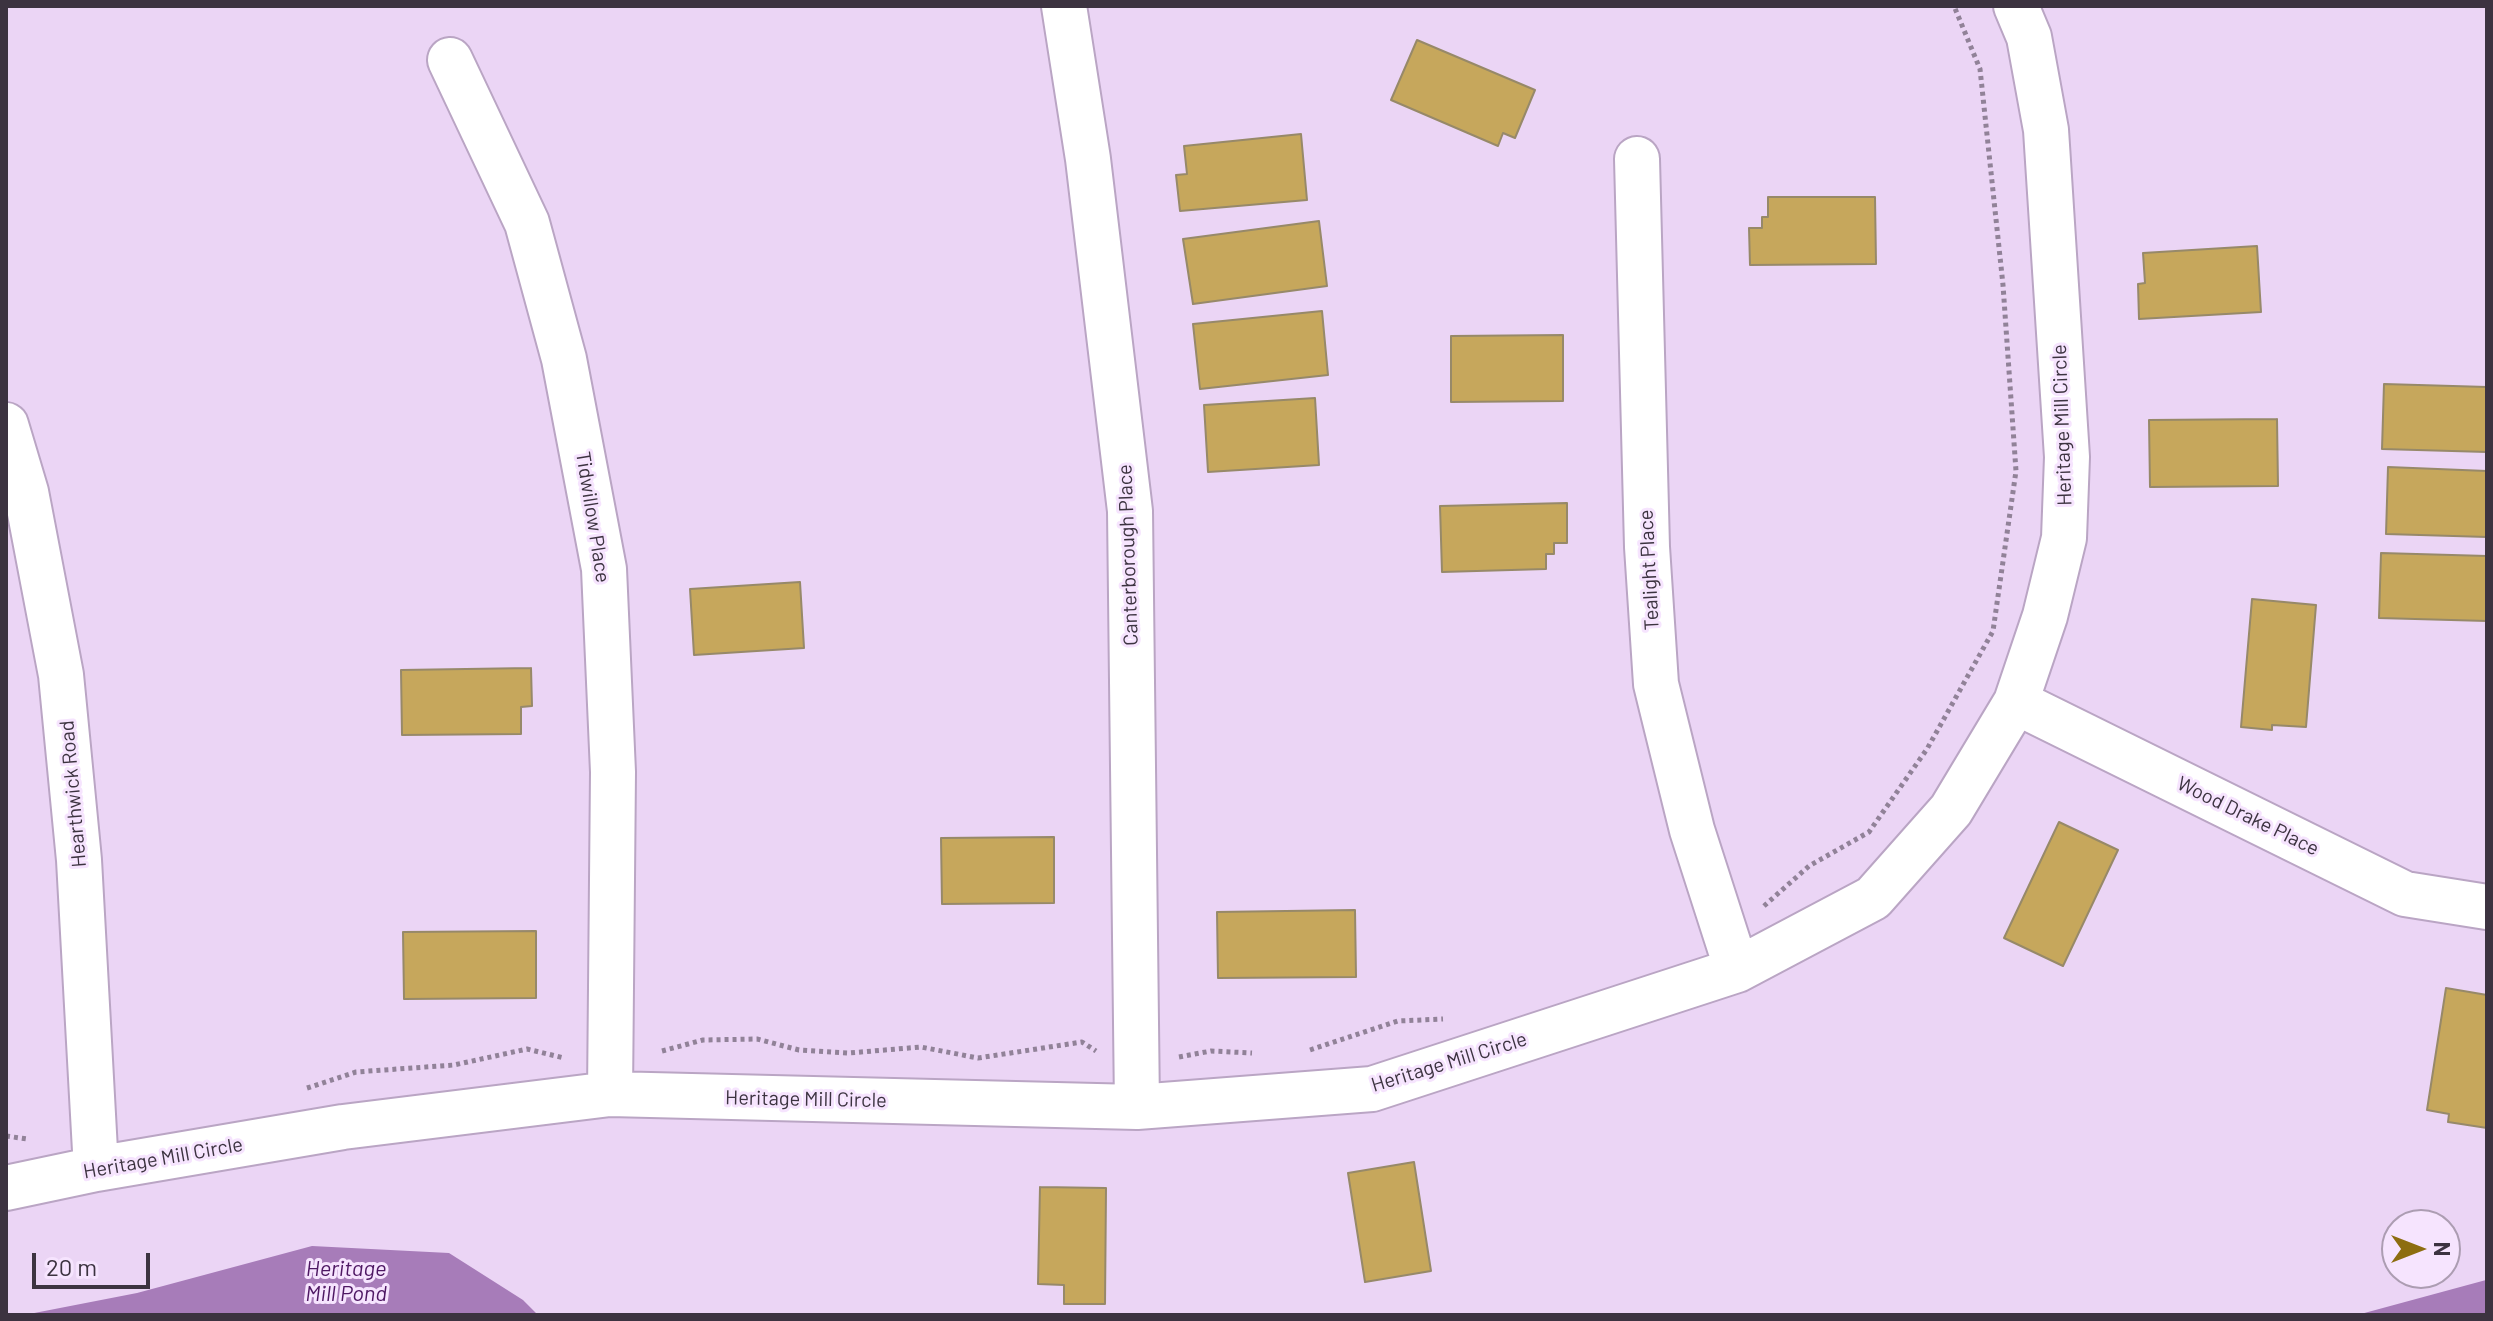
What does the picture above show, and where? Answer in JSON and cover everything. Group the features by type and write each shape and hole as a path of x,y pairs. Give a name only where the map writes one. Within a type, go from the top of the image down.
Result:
{"street":[{"name":"Canterborough Place","path":"1064,6 1096,221 1130,511 1137,1086"},
{"name":"Heritage Mill Circle","path":"6,1188 95,1158 343,1127 610,1078 1372,1089 1737,970 1873,898 1951,810 2016,702 2045,616 2064,538 2067,457 2046,130 2029,37 2016,6"},
{"name":"Tidwillow Place","path":"450,60 527,223 564,359 604,569 613,772 610,1078"},
{"name":"Tealight Place","path":"1637,159 1647,547 1656,684 1692,830 1737,970"},
{"name":"Hearthwick Road","path":"6,425 26,492 61,675 79,860 95,1158"},
{"name":"Wood Drake Place","path":"2016,702 2405,894 2487,907"}],"path":[{"path":"1724,927 1761,909 1809,866 1869,832 1927,749 1993,631 2016,471 2003,285 1980,69 1954,6"},
{"path":"1308,1050 1398,1021 1444,1019"},
{"path":"302,1089 356,1072 454,1065 527,1049 557,1054 610,1078 703,1040 757,1039 799,1050 849,1053 921,1047 978,1058 1082,1042 1110,1059 1137,1086 1211,1051 1261,1054"},
{"path":"6,1136 95,1158"}],"water":[{"name":"Heritage Mill Pond","path":"312,1246 449,1253 523,1300 538,1315 24,1315 137,1293"},
{"path":"2486,1280 2487,1315 2357,1315 2461,1289"}],"building":[{"path":"1417,40 1535,90 1515,138 1503,133 1498,146 1391,100"},
{"path":"1301,134 1307,200 1180,211 1176,175 1187,174 1184,146"},
{"path":"1768,197 1875,197 1876,264 1750,265 1749,228 1762,228 1762,217 1768,217"},
{"path":"1319,221 1327,286 1193,304 1183,239"},
{"path":"2257,246 2261,312 2139,319 2138,284 2145,283 2143,253"},
{"path":"1322,311 1328,375 1200,389 1193,324"},
{"path":"1563,335 1563,401 1451,402 1451,336"},
{"path":"2384,384 2487,387 2487,452 2382,449"},
{"path":"1315,398 1319,465 1208,472 1204,405"},
{"path":"2277,419 2278,486 2150,487 2149,420"},
{"path":"2388,467 2487,471 2487,537 2386,534"},
{"path":"1567,503 1567,543 1554,543 1554,554 1546,554 1546,569 1442,572 1440,506"},
{"path":"2381,553 2487,556 2487,621 2379,618"},
{"path":"800,582 804,648 694,655 690,589"},
{"path":"2252,599 2316,605 2306,727 2272,725 2272,730 2241,727"},
{"path":"531,668 532,706 521,707 521,734 402,735 401,670"},
{"path":"2059,822 2118,850 2063,966 2004,938"},
{"path":"1054,837 1054,903 942,904 941,838"},
{"path":"1355,910 1356,977 1218,978 1217,912"},
{"path":"536,931 536,998 404,999 403,932"},
{"path":"2446,988 2487,995 2487,1128 2448,1122 2449,1114 2427,1110"},
{"path":"1414,1162 1431,1271 1365,1282 1348,1173"},
{"path":"1040,1187 1106,1188 1105,1304 1064,1304 1064,1285 1038,1284"}]}
